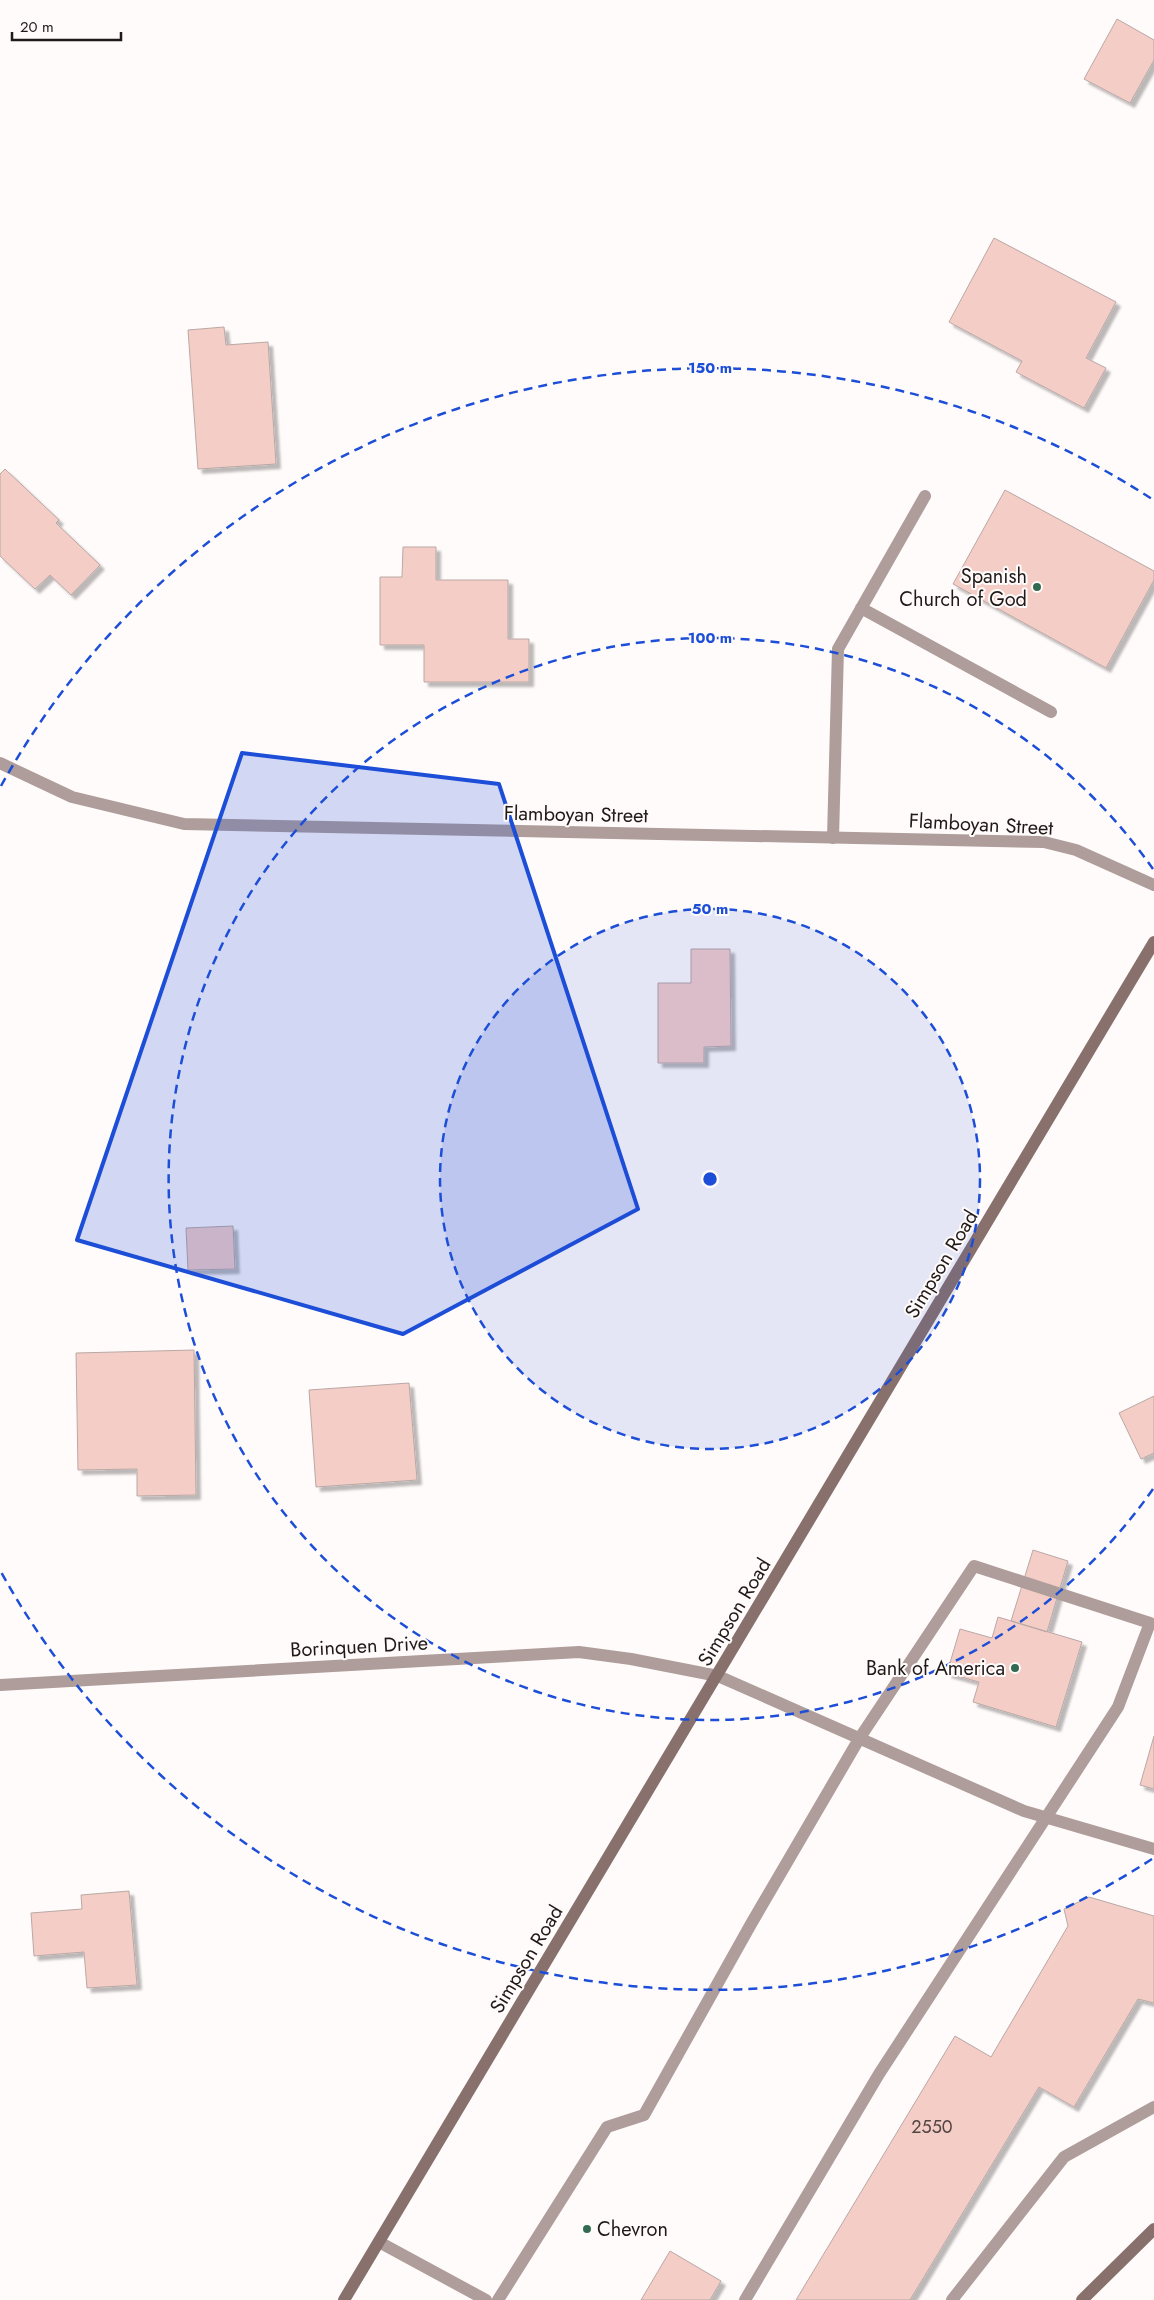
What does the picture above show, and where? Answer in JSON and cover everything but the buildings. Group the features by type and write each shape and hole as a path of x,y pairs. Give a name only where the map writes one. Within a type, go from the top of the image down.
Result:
{"main road":[{"name":"Simpson Road","path":"344,2300 718,1676 1154,942"},
{"path":"1082,2300 1154,2229"}],"street":[{"path":"834,838 838,649 925,496"},
{"path":"861,608 1051,712"},
{"name":"Flamboyan Street","path":"0,763 72,797 184,824 1044,842 1076,850 1154,885"},
{"path":"498,2300 607,2127 644,2115 751,1924 860,1739 974,1566 1150,1623 1118,1707 879,2074 745,2300"},
{"name":"Borinquen Drive","path":"0,1685 579,1652 631,1658 718,1676 1024,1811 1154,1849"},
{"path":"952,2300 1064,2157 1154,2107"},
{"path":"379,2242 486,2300"}],"highlighted area":[{"path":"242,753 499,784 638,1209 403,1334 77,1240"}],"place":[{"name":"Spanish Church of God","path":"1037,587"},
{"name":"Bank of America","path":"1015,1668"},
{"name":"Chevron","path":"587,2229"}]}
